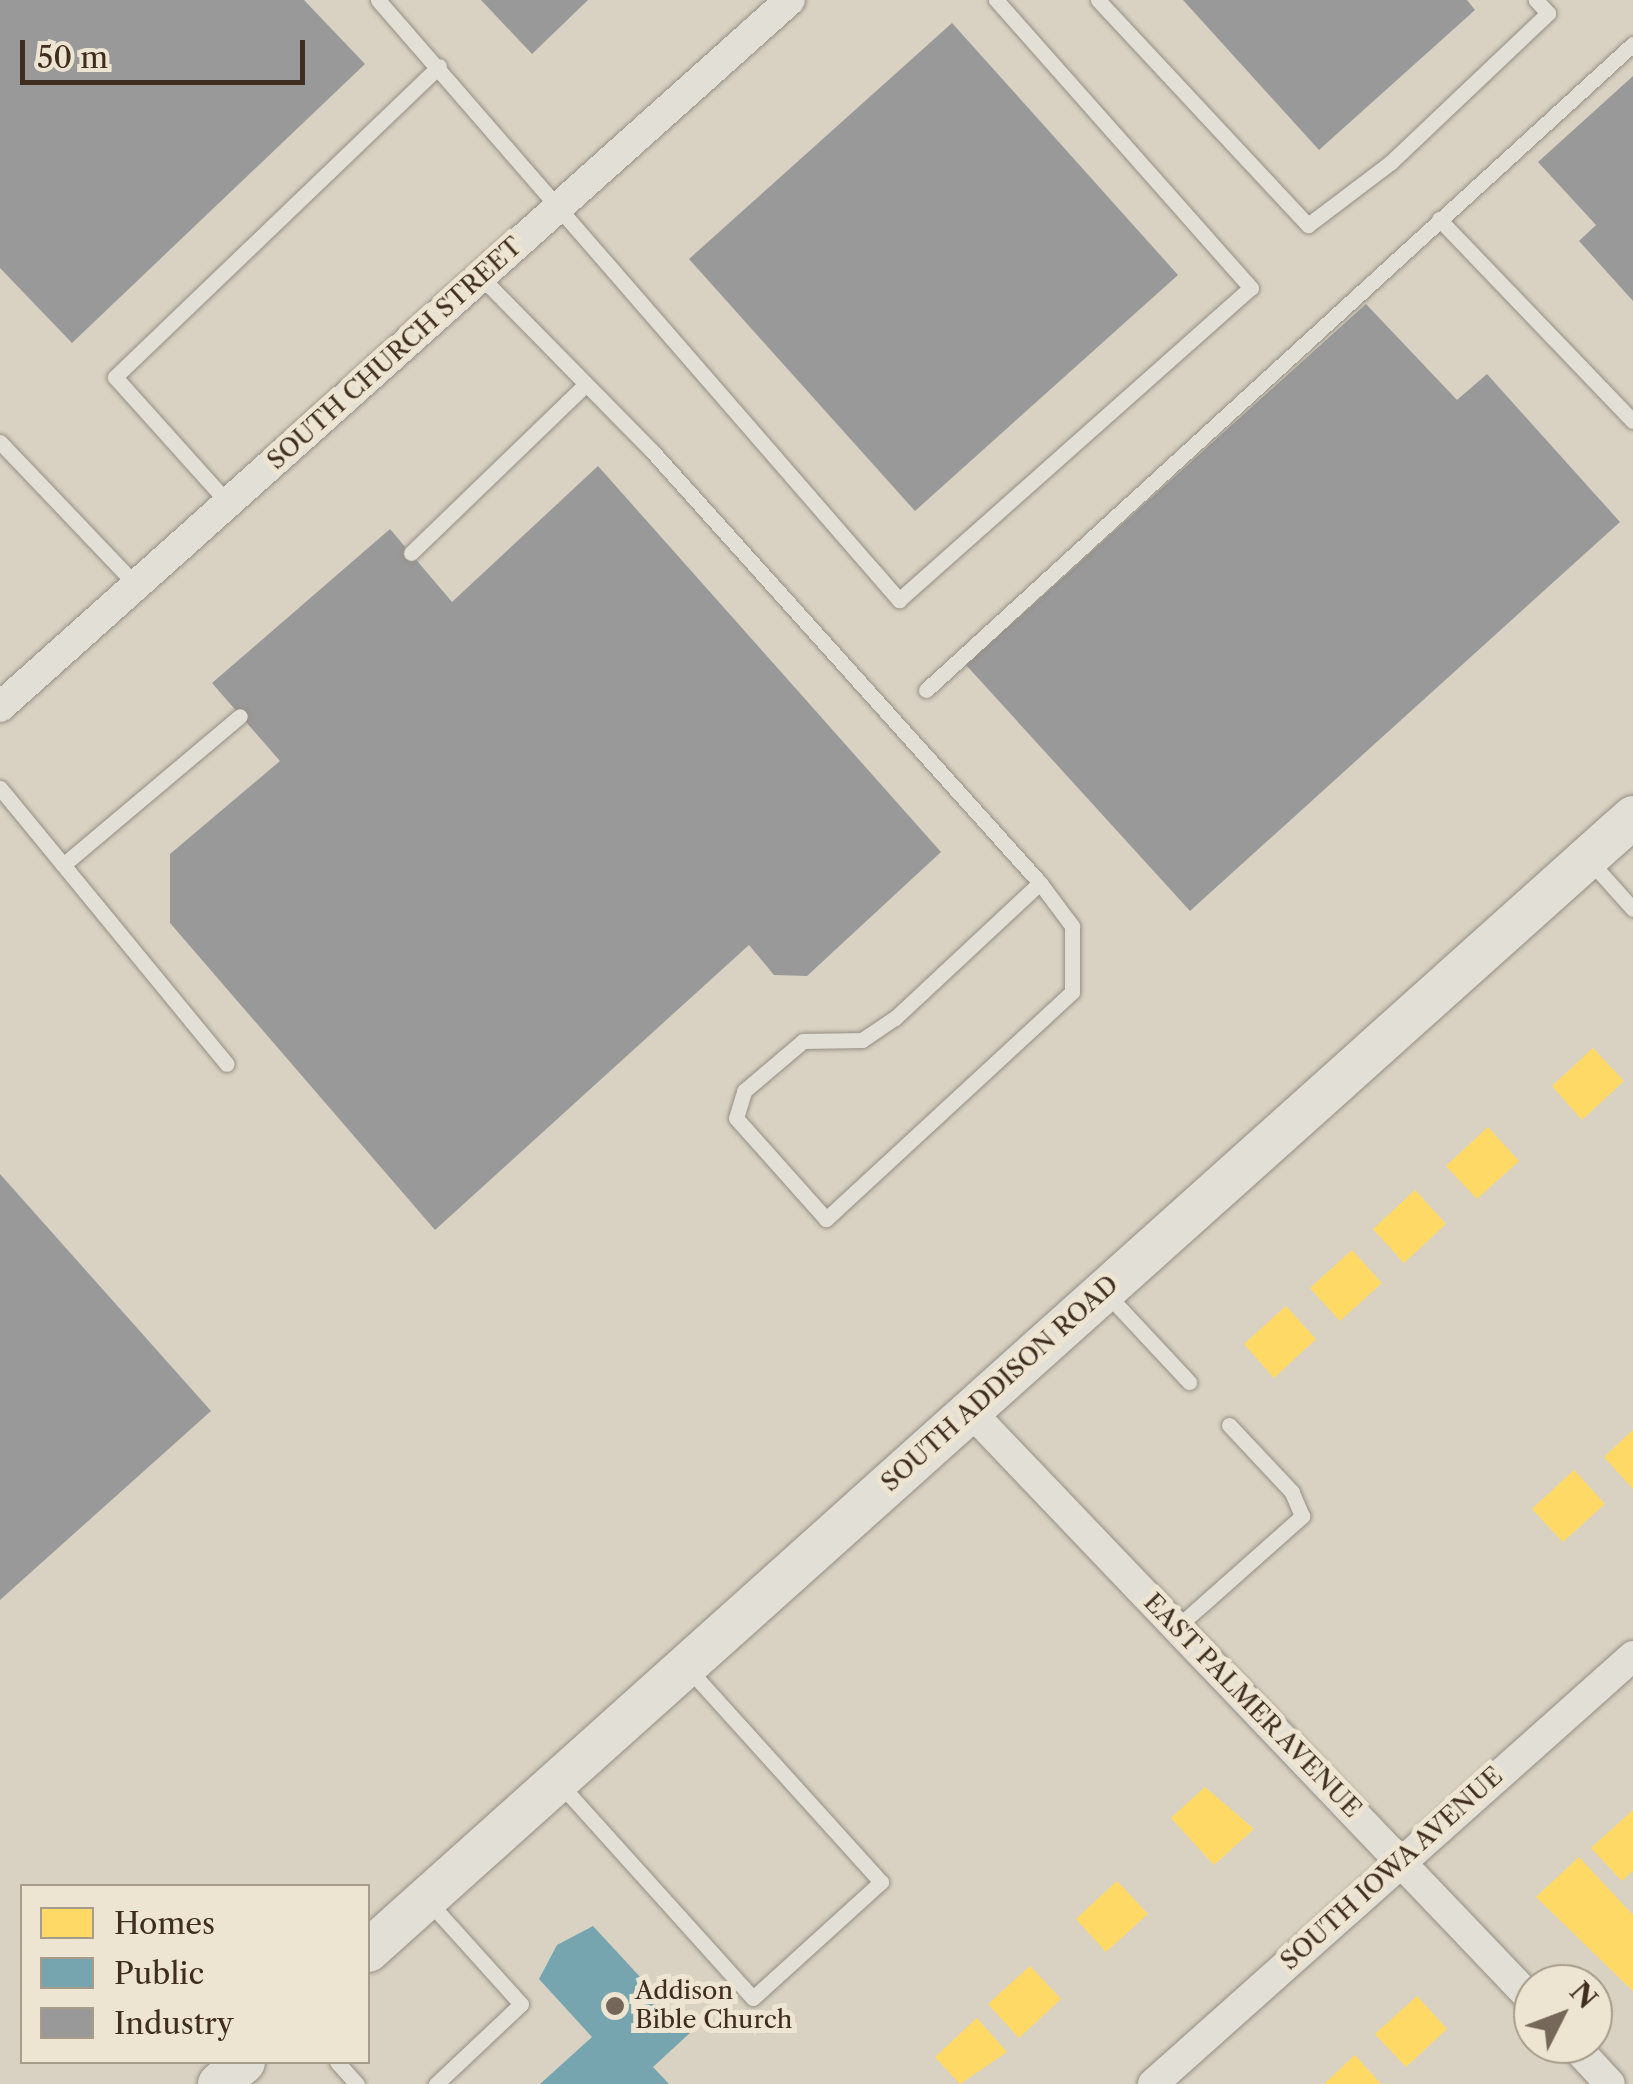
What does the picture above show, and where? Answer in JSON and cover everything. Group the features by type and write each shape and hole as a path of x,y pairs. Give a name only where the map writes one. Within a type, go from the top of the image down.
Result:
{"street":[{"name":"SOUTH CHURCH STREET","path":"0,708 790,0"},
{"name":"SOUTH ADDISON ROAD","path":"370,1949 1633,817"},
{"name":"EAST PALMER AVENUE","path":"970,1411 1513,1979"},
{"name":"SOUTH IOWA AVENUE","path":"1153,2084 1633,1656"},
{"path":"219,2084 242,2064"},
{"path":"1592,2064 1610,2084"}],"lane":[{"path":"378,0 899,600 1252,288 996,0"},
{"path":"1098,0 1308,225 1390,163 1548,13 1536,0"},
{"path":"926,690 1633,44"},
{"path":"228,504 115,376 439,66"},
{"path":"1439,219 1633,421"},
{"path":"481,277 583,387 652,451 1040,883 1072,926 1072,992 826,1219 736,1118 744,1090 803,1041 862,1040 896,1018 1040,883"},
{"path":"410,554 583,387"},
{"path":"2,448 136,585"},
{"path":"63,865 240,716"},
{"path":"0,788 227,1064"},
{"path":"1587,858 1633,908"},
{"path":"1104,1291 1189,1382"},
{"path":"1176,1628 1302,1516 1292,1492 1229,1424"},
{"path":"558,1781 753,1998 881,1882 686,1666"},
{"path":"426,1899 521,2004 436,2084"},
{"path":"339,2064 358,2084"}],"building: Homes":[{"path":"1593,1048 1624,1081 1582,1120 1552,1086"},
{"path":"1488,1127 1519,1161 1477,1199 1446,1166"},
{"path":"1415,1190 1446,1224 1404,1263 1373,1229"},
{"path":"1352,1250 1382,1283 1340,1321 1310,1288"},
{"path":"1286,1306 1316,1339 1274,1378 1244,1344"},
{"path":"1633,1430 1633,1489 1604,1457"},
{"path":"1574,1470 1605,1504 1563,1542 1532,1509"},
{"path":"1205,1787 1254,1829 1214,1865 1171,1818"},
{"path":"1633,1810 1633,1871 1622,1881 1591,1848"},
{"path":"1579,1857 1633,1915 1633,1991 1613,1972 1613,1964 1605,1964 1536,1897"},
{"path":"1117,1881 1148,1914 1106,1952 1076,1919"},
{"path":"1030,1966 1061,1999 1019,2038 988,2004"},
{"path":"1417,1996 1447,2029 1406,2067 1375,2034"},
{"path":"977,2018 1007,2052 960,2084 935,2057"},
{"path":"1355,2055 1381,2084 1324,2084"}],"building: Public":[{"name":"Addison Bible Church","path":"593,1926 691,2032 653,2067 669,2084 540,2084 592,2037 539,1979 557,1945"}],"building: Industry":[{"path":"0,0 304,0 365,64 72,343 0,268"},
{"path":"481,0 588,0 532,54"},
{"path":"1183,0 1467,0 1475,10 1319,150"},
{"path":"952,23 1178,275 915,511 689,259"},
{"path":"1633,76 1633,301 1579,241 1596,225 1538,162"},
{"path":"1366,304 1457,400 1487,374 1620,522 1190,911 966,665"},
{"path":"598,466 941,852 807,976 774,975 749,945 435,1230 170,923 170,854 280,761 212,683 390,529 452,602"},
{"path":"0,1174 211,1411 0,1600"}],"place":[{"name":"Addison Bible Church","path":"615,2006"}]}
